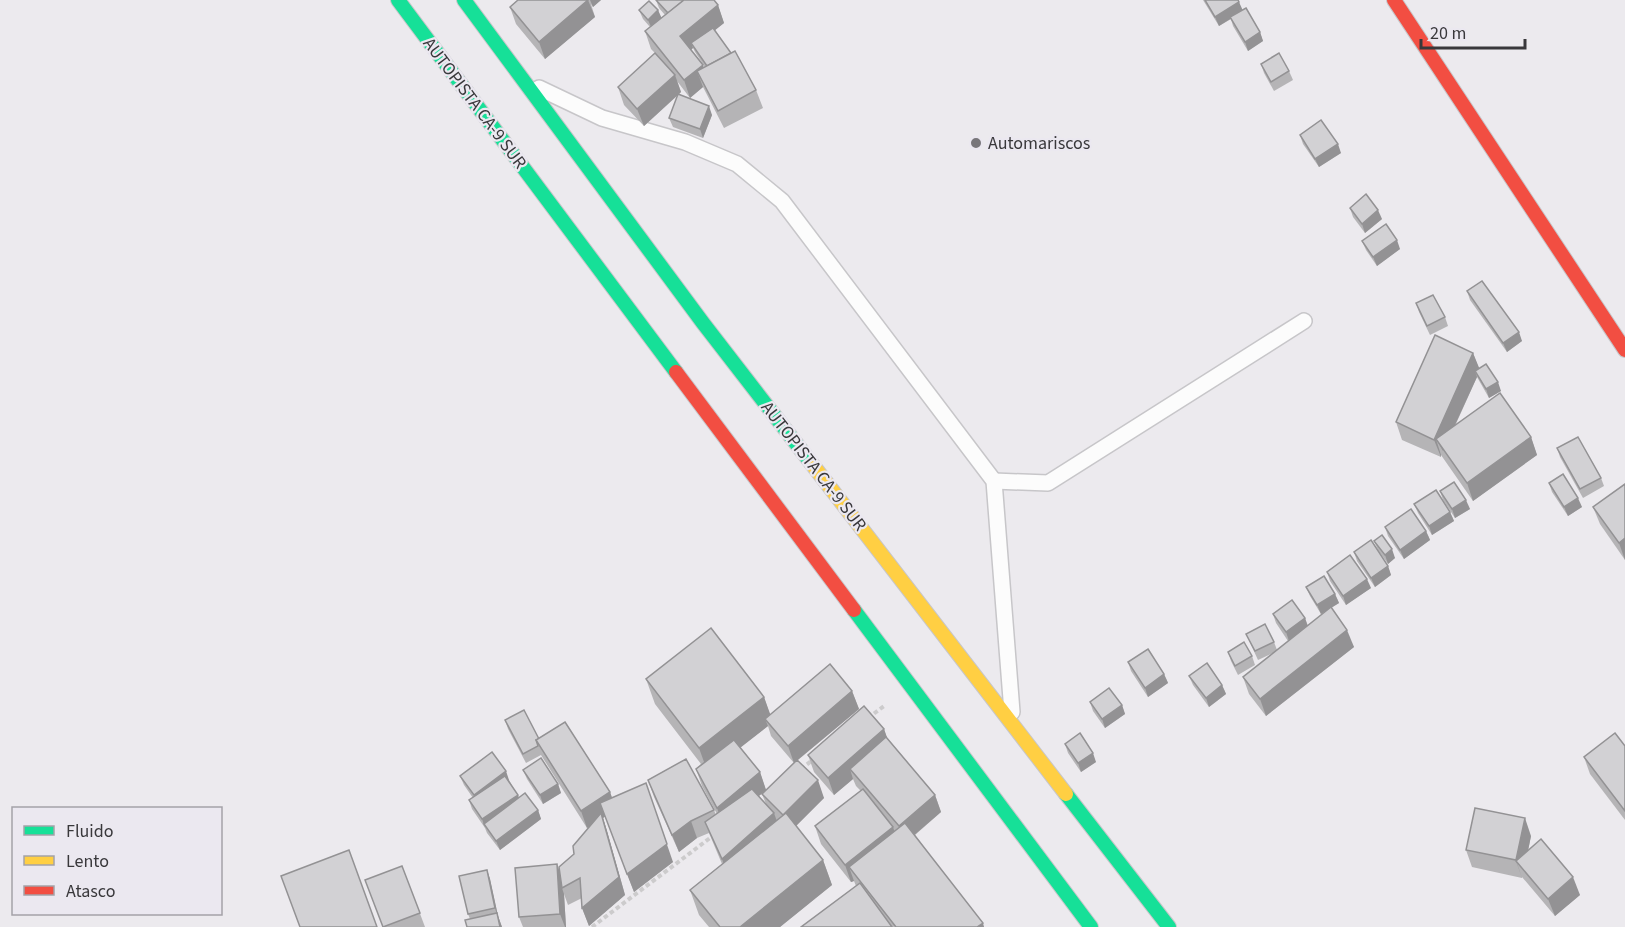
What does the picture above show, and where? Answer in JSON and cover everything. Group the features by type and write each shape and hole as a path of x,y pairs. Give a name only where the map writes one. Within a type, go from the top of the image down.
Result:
{"main road":[{"name":"AUTOPISTA CA-9 SUR","path":"398,0 1091,927"},
{"name":"AUTOPISTA CA-9 SUR","path":"464,0 703,323 1169,927"},
{"path":"1394,0 1625,350"}],"lane":[{"path":"518,73 543,91 602,118 685,142 737,164 782,201 994,481 1012,721"},
{"path":"994,481 1048,483 1304,321"}],"path":[{"path":"864,721 911,686"},
{"path":"798,771 817,757"},
{"path":"592,927 723,828"}],"building":[{"path":"518,0 588,0 539,42 510,7"},
{"path":"656,0 684,0 668,13"},
{"path":"684,0 714,0 718,5 680,36 703,65 684,80 645,31"},
{"path":"1205,0 1238,0 1239,2 1215,17"},
{"path":"649,1 658,10 648,20 639,10"},
{"path":"1246,8 1260,32 1245,42 1230,17"},
{"path":"713,28 731,53 707,66 691,43"},
{"path":"735,51 756,90 718,111 697,71"},
{"path":"655,53 675,75 637,109 618,87"},
{"path":"1279,53 1289,71 1271,82 1261,64"},
{"path":"678,94 709,106 700,129 669,118"},
{"path":"1321,120 1338,144 1315,159 1300,135"},
{"path":"1366,194 1378,210 1362,224 1350,208"},
{"path":"1386,224 1397,240 1373,257 1362,241"},
{"path":"1482,281 1519,332 1503,343 1467,291"},
{"path":"1433,295 1445,317 1427,326 1416,303"},
{"path":"1435,335 1473,353 1434,440 1396,422"},
{"path":"1486,364 1498,382 1486,389 1475,371"},
{"path":"1500,393 1531,437 1467,483 1436,439"},
{"path":"1578,437 1601,478 1580,489 1557,448"},
{"path":"1563,474 1578,498 1564,507 1549,483"},
{"path":"1454,482 1466,500 1452,509 1440,491"},
{"path":"1625,484 1625,538 1619,543 1593,507"},
{"path":"1436,490 1450,512 1429,526 1414,504"},
{"path":"1411,509 1426,531 1400,550 1385,527"},
{"path":"1382,535 1392,549 1385,555 1374,541"},
{"path":"1371,540 1388,566 1371,578 1354,552"},
{"path":"1350,555 1367,579 1343,596 1327,572"},
{"path":"1324,576 1335,594 1317,605 1306,587"},
{"path":"1292,600 1305,618 1286,632 1273,614"},
{"path":"1331,607 1347,630 1260,699 1243,677"},
{"path":"1265,624 1274,642 1255,651 1246,634"},
{"path":"711,628 764,697 699,748 646,679"},
{"path":"1244,642 1252,656 1235,666 1228,652"},
{"path":"1148,649 1164,674 1145,688 1128,662"},
{"path":"1207,663 1222,685 1206,698 1189,676"},
{"path":"830,664 852,691 788,746 765,719"},
{"path":"1109,688 1122,705 1102,719 1090,702"},
{"path":"864,706 884,729 828,778 808,755"},
{"path":"524,710 539,739 536,740 538,746 523,754 505,720"},
{"path":"565,722 610,792 581,811 536,740"},
{"path":"1080,733 1093,753 1078,763 1065,744"},
{"path":"1615,733 1625,746 1625,811 1584,757"},
{"path":"886,737 935,795 899,826 850,769"},
{"path":"734,740 760,772 717,808 696,769"},
{"path":"492,752 506,771 474,795 460,776"},
{"path":"541,758 558,784 540,795 523,770"},
{"path":"686,759 714,810 691,821 672,835 648,780"},
{"path":"797,760 818,780 783,815 762,794"},
{"path":"505,776 518,795 482,819 469,800"},
{"path":"646,783 667,844 627,874 600,803"},
{"path":"752,789 774,813 722,859 705,822"},
{"path":"863,789 893,827 845,865 815,826"},
{"path":"525,793 538,810 496,841 484,824"},
{"path":"1475,808 1525,818 1516,860 1466,850"},
{"path":"601,813 619,877 582,908 580,878 562,888 559,867 574,854 573,846"},
{"path":"786,813 823,860 740,927 720,927 690,890"},
{"path":"905,823 983,923 977,927 896,927 849,867"},
{"path":"1541,839 1573,877 1548,899 1516,861"},
{"path":"349,850 377,927 300,927 281,876"},
{"path":"557,864 560,914 519,917 515,868"},
{"path":"402,866 420,913 383,927 365,880"},
{"path":"487,870 495,908 468,914 459,876"},
{"path":"860,883 892,927 801,927"},
{"path":"497,913 500,927 467,927 465,920"}],"traffic: fast":[{"path":"398,0 676,372"},
{"path":"464,0 703,323 812,464"},
{"path":"854,610 1091,927"},
{"path":"1066,794 1169,927"}],"traffic: slow":[{"path":"812,464 1066,794"}],"traffic: jam":[{"path":"1394,0 1625,350"},
{"path":"676,372 854,610"}],"place":[{"name":"Automariscos","path":"976,143"}]}
